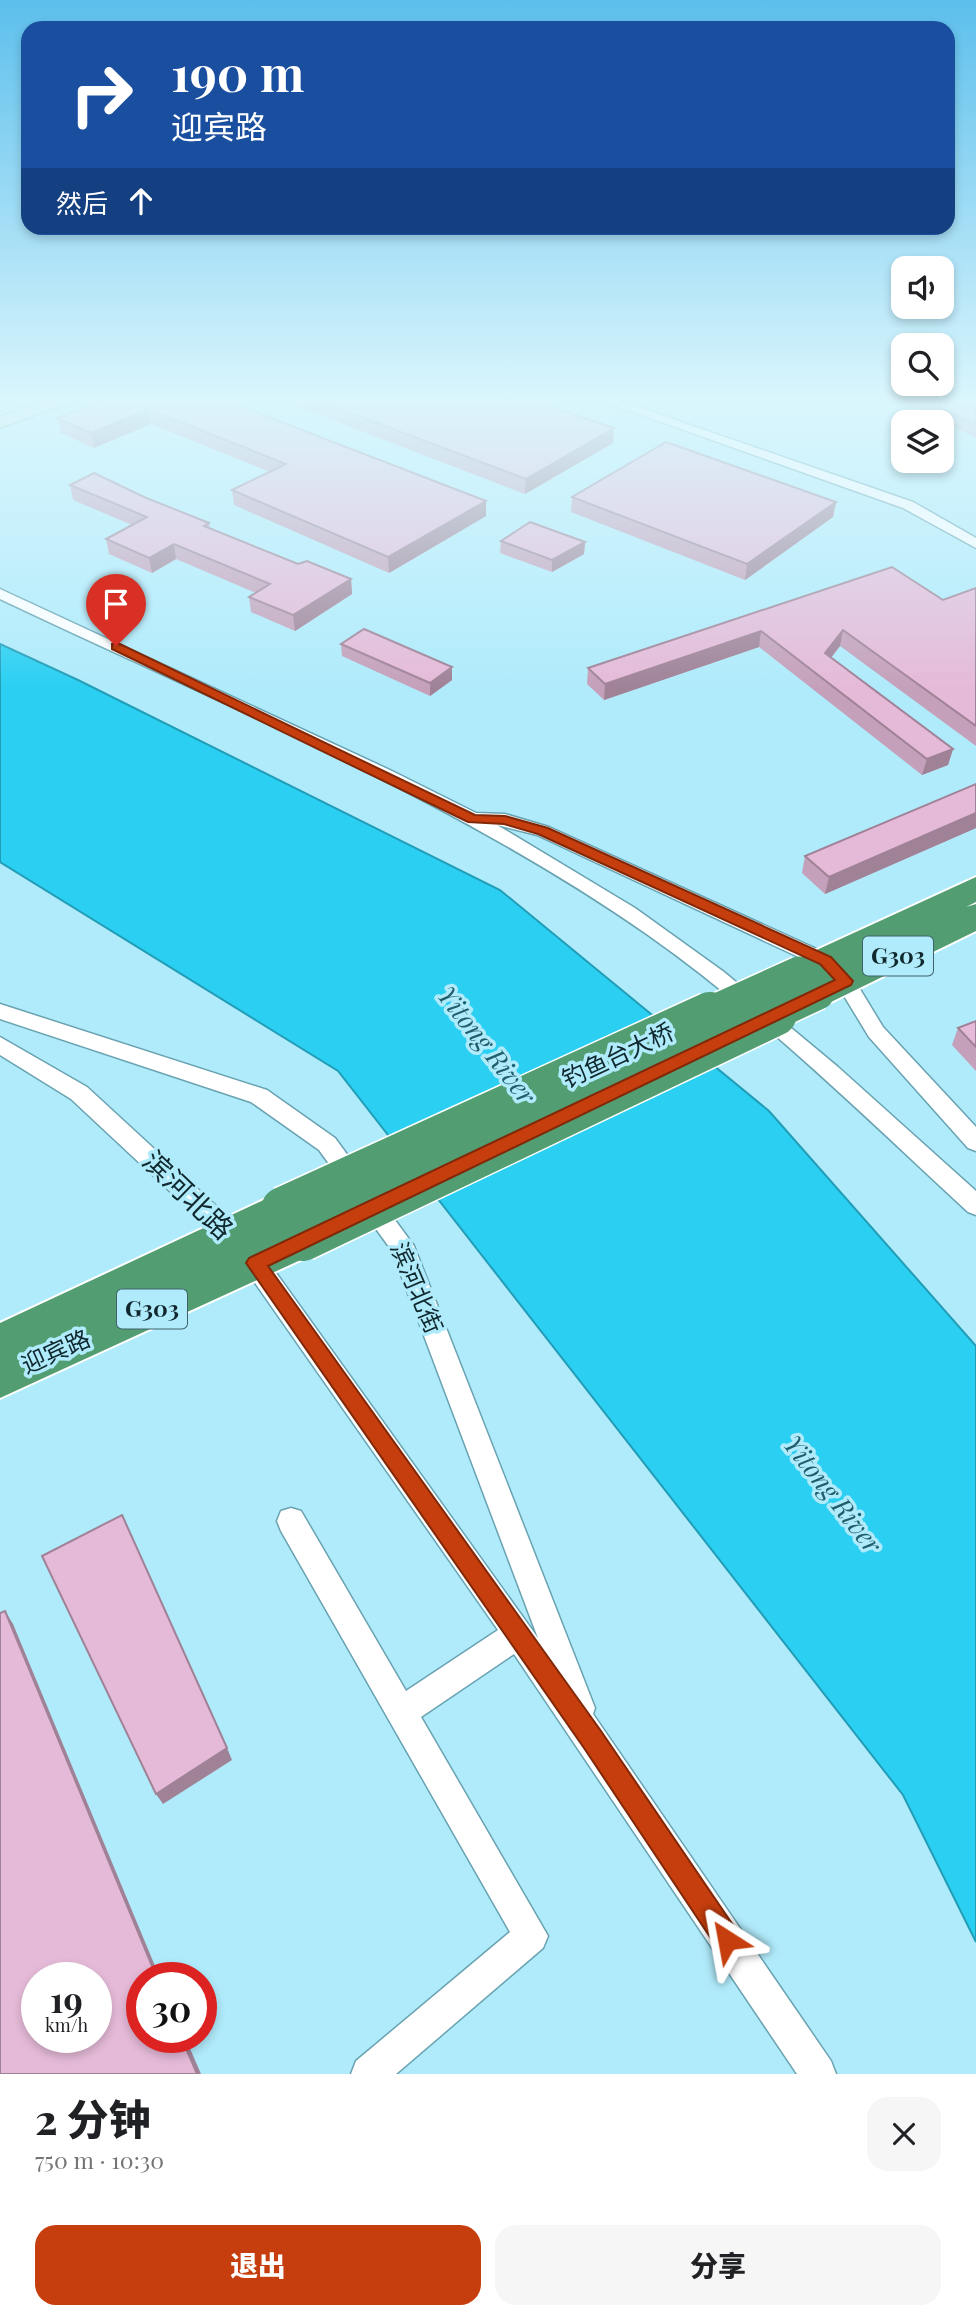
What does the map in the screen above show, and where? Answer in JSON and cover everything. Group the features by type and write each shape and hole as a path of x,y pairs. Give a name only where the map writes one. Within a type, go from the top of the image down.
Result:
{"highway":[{"name":"G303","path":"822,977 976,888"},
{"name":"G303","path":"822,977 976,916"},
{"name":"迎宾路","path":"0,1377 243,1248 822,977"},
{"name":"迎宾路","path":"0,1345 243,1248"}],"street":[{"path":"879,495 908,505 976,544"},
{"path":"0,593 374,769 473,819 574,878 678,947 796,1043 976,1205"},
{"path":"473,819 505,820 543,831 822,977 976,1142"},
{"name":"滨河北街","path":"0,1010 259,1096 327,1144 402,1246 593,1740"},
{"name":"滨河北路","path":"0,1045 79,1093 243,1248 593,1740 818,2074"},
{"path":"291,1521 531,1936 369,2074"},
{"path":"401,1712 518,1634"}],"water":[{"name":"Yitong River","path":"0,644 78,680 500,890 769,1111 976,1346 976,1942 903,1795 338,1071 0,862"}],"building":[{"path":"94,495 139,495 209,523 204,526 298,564 307,561 351,579 293,615 249,597 270,584 174,544 149,558 106,539 147,517"},
{"path":"243,495 470,495 486,501 388,557"},
{"path":"576,495 816,495 836,502 747,564 572,497"},
{"path":"530,522 585,542 552,560 501,541"},
{"path":"892,567 943,600 976,588 976,726 843,630 825,653 953,749 927,759 761,631 605,684 588,668"},
{"path":"364,629 452,667 430,683 341,644"},
{"path":"976,784 976,813 829,877 805,856"},
{"path":"976,1021 976,1047 958,1028"},
{"path":"122,1515 227,1748 156,1794 42,1556"},
{"path":"5,1611 150,1962 126,1962 126,2053 188,2053 197,2074 0,2074 0,1613"}],"route":[{"path":"116,646 473,819 505,820 543,831 825,961 845,981 256,1263 593,1740 727,1940"}]}
